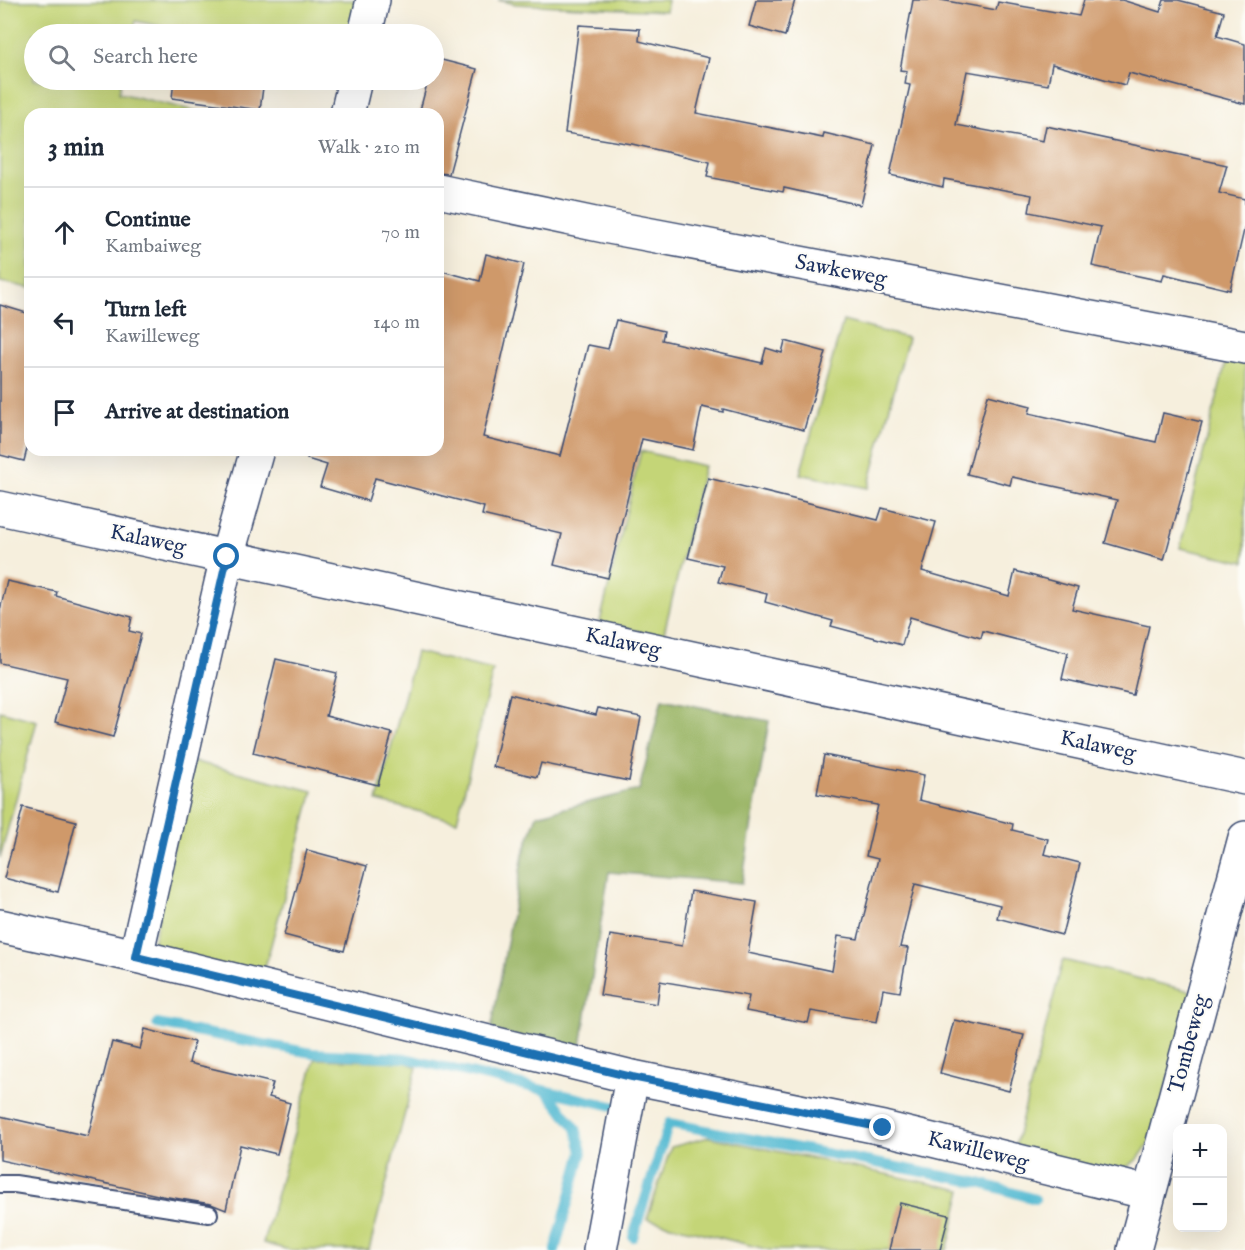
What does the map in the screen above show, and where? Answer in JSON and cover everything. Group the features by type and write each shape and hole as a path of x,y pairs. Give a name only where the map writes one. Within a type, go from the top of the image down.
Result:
{"street":[{"path":"367,24 373,0"},
{"path":"348,108 353,90"},
{"name":"Sawkeweg","path":"444,192 609,227 1245,347"},
{"path":"136,957 227,557 255,456"},
{"name":"Kalaweg","path":"0,508 1245,778"},
{"name":"Tombeweg","path":"1134,1250 1245,838"},
{"name":"Kawilleweg","path":"0,926 632,1077 883,1128 1149,1193"},
{"path":"600,1250 632,1077"}],"lane":[{"path":"0,1184 15,1184 208,1214"}],"green space":[{"path":"361,0 356,24 150,24 136,21 135,24 24,24 24,90 119,90 119,93 183,108 24,108 24,287 0,282 0,1"},
{"path":"498,0 668,0 666,11 516,4"},
{"path":"843,321 908,338 868,488 800,474"},
{"path":"1227,357 1245,359 1245,562 1180,548"},
{"path":"641,451 704,466 663,637 600,622"},
{"path":"416,652 493,670 457,821 377,801"},
{"path":"662,699 769,721 742,883 609,872 580,1052 491,1030 523,855 537,815 639,790"},
{"path":"0,711 37,721 0,858"},
{"path":"192,761 313,791 265,967 255,975 152,948"},
{"path":"1063,960 1194,992 1151,1139 1138,1159 1126,1167 1116,1169 1088,1166 1015,1146"},
{"path":"315,1059 405,1062 417,1067 369,1250 289,1250 263,1243"},
{"path":"709,1137 962,1190 947,1250 769,1250 647,1219 671,1147"}],"building":[{"path":"756,0 795,0 785,36 749,26"},
{"path":"913,0 941,0 996,10 998,2 1079,16 1084,0 1122,0 1160,12 1164,0 1178,0 1224,12 1217,36 1245,44 1245,104 1129,73 1125,85 1052,64 1048,85 967,71 956,125 1043,141 1046,126 1227,165 1219,193 1245,199 1245,226 1230,290 1164,274 1162,281 1092,266 1101,227 1029,212 1032,195 944,179 943,187 890,175 910,85 905,84 907,71 900,70"},
{"path":"579,25 640,29 639,41 709,58 696,113 823,138 824,133 875,145 861,205 784,188 783,192 707,177 710,162 632,144 565,133"},
{"path":"444,61 477,69 449,174 444,174 444,108 421,108 425,90 444,90"},
{"path":"173,90 263,90 260,108 172,98"},
{"path":"486,254 524,264 483,437 560,456 588,345 608,349 616,320 664,331 662,340 762,363 766,348 782,353 785,341 826,352 804,430 723,409 723,412 702,407 693,450 642,439 608,578 554,565 562,534 482,515 484,507 375,478 368,501 320,487 327,465 307,459 308,456 444,456 444,272 480,281"},
{"path":"0,305 24,312 25,456 24,461 0,455"},
{"path":"988,395 1031,406 1029,413 1156,442 1163,413 1202,422 1164,560 1105,543 1117,500 1012,477 1010,485 967,474"},
{"path":"708,478 878,520 882,508 936,522 922,571 1009,596 1015,571 1078,588 1072,609 1149,626 1133,695 1062,679 1068,653 983,631 981,638 910,617 902,645 831,626 833,621 765,602 767,594 718,582 723,566 688,558"},
{"path":"7,581 57,592 56,596 132,617 129,631 141,634 113,737 55,722 67,678 0,663 0,610"},
{"path":"276,659 337,673 326,716 392,733 378,785 253,753"},
{"path":"510,694 596,715 598,708 641,717 629,781 541,763 537,777 493,767"},
{"path":"824,755 924,775 919,800 1013,824 1012,830 1048,839 1044,854 1080,863 1062,935 997,918 1000,905 915,884 900,947 908,948 900,992 883,989 877,1022 811,1011 808,1023 746,1011 749,996 660,981 657,1004 600,995 610,935 682,946 691,891 757,902 748,953 832,971 838,936 858,939 878,859 866,856 878,805 817,794"},
{"path":"23,807 76,821 58,892 4,878"},
{"path":"307,850 367,866 344,951 284,935"},
{"path":"954,1020 1024,1035 1009,1091 940,1073"},
{"path":"145,1029 194,1042 189,1063 273,1083 269,1097 290,1103 277,1154 240,1145 226,1210 211,1204 162,1196 0,1160 0,1116 88,1136 112,1042 140,1049"},
{"path":"900,1203 949,1215 940,1250 889,1250"}],"waterway":[{"path":"157,1024 312,1053 405,1058 621,1108"},
{"path":"547,1092 576,1128 582,1152 555,1250"},
{"path":"633,1237 669,1123 980,1183 1035,1199"}],"route":[{"path":"227,557 136,957 632,1077 883,1128"}]}
